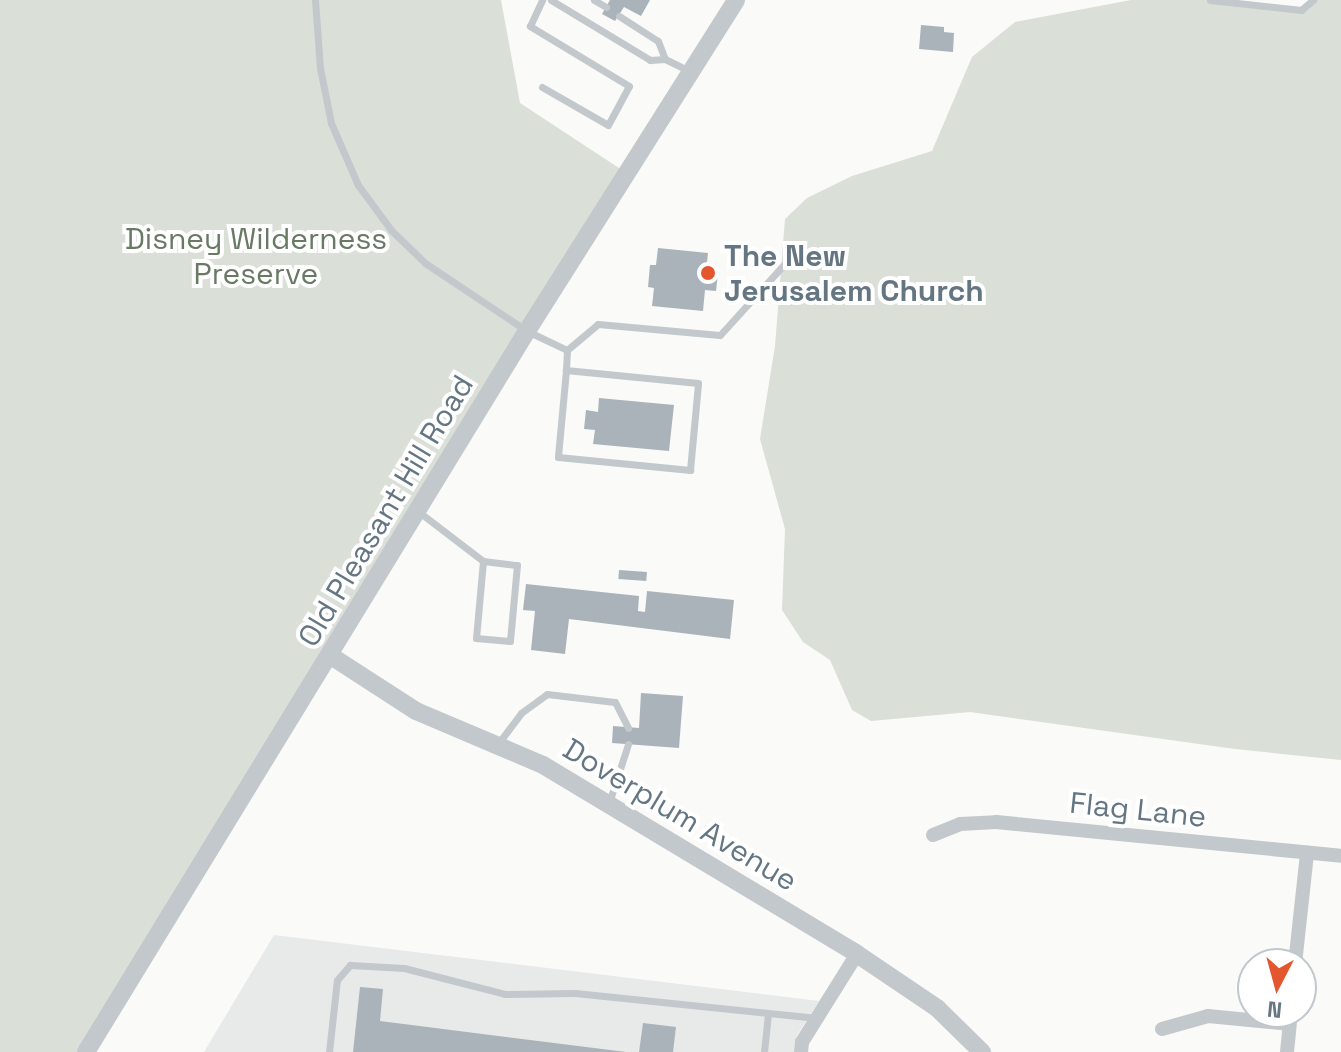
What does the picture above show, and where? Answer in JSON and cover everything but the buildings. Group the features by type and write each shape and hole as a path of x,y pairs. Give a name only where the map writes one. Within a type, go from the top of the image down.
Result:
{"street":[{"name":"Old Pleasant Hill Road","path":"86,1052 527,331 736,0"},
{"name":"Doverplum Avenue","path":"331,656 416,711 543,765 857,954 937,1008 982,1052"},
{"name":"Flag Lane","path":"933,835 960,824 996,822 1341,856"},
{"path":"1297,948 1307,853"},
{"path":"801,1052 802,1042 857,954"},
{"path":"1162,1029 1208,1016 1237,1017"},
{"path":"1287,1052 1289,1028"}],"lane":[{"path":"315,0 320,68 331,123 358,185 391,230 425,263 527,331 567,350"},
{"path":"542,0 530,26 629,86 608,125 542,87"},
{"path":"551,0 650,60 665,59 692,72"},
{"path":"594,0 606,7"},
{"path":"1210,0 1273,3 1301,10 1313,0"},
{"path":"619,16 658,41 665,59"},
{"path":"566,370 698,383 690,470 558,457 567,350 598,324 720,335 787,261"},
{"path":"419,512 483,561 517,565 510,641 476,638 483,561"},
{"path":"497,746 521,713 547,694 615,702 628,728"},
{"path":"609,805 628,744"},
{"path":"329,1052 337,980 350,965 404,968 505,994 575,993 817,1018"},
{"path":"764,1052 768,1015"}],"shaded area":[{"path":"274,935 819,1001 796,1037 794,1052 204,1052"}],"green space":[{"name":"Disney Wilderness Preserve","path":"0,0 501,0 520,103 622,170 77,1052 0,1052"},
{"path":"1131,0 1210,0 1299,9 1310,0 1341,0 1341,760 1235,749 970,712 871,721 852,710 830,660 803,642 782,610 785,529 760,439 775,346 785,219 807,198 852,176 932,151 972,57 1015,22"}],"place":[{"name":"The New Jerusalem Church","path":"708,273"}]}
